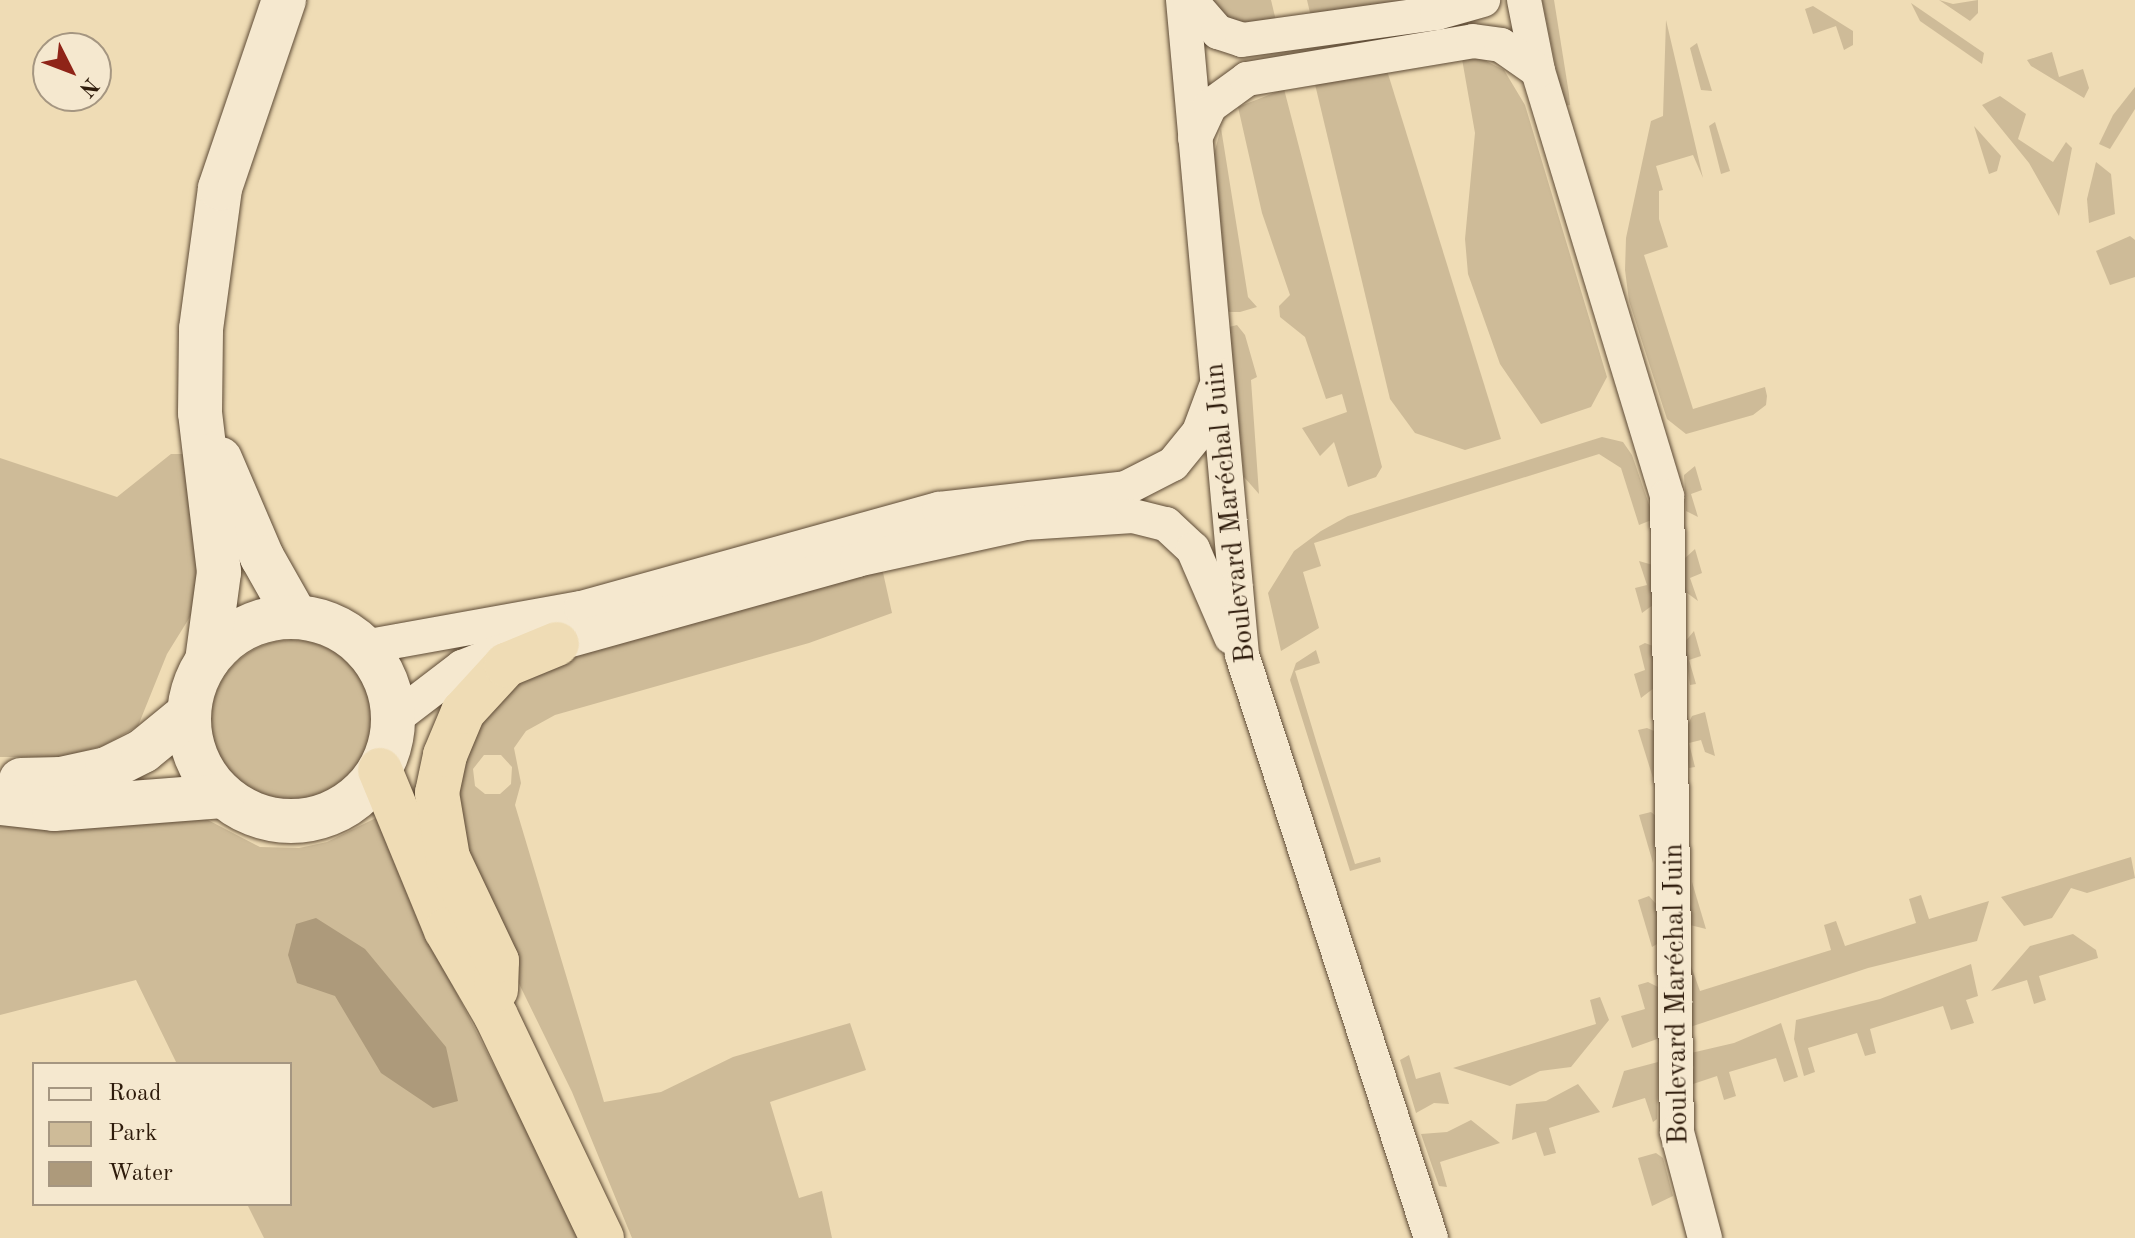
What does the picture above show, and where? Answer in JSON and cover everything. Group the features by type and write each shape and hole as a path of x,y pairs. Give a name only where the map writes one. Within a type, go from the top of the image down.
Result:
{"highway":[{"path":"496,1016 497,961 448,858 437,793 445,755 463,712 506,665 557,644"},
{"path":"380,770 446,930 496,1016 602,1238"}],"street":[{"path":"207,661 245,627 296,617 333,625 364,647 385,680 394,719 380,770 354,799 320,818 268,820 222,796 196,759 188,714 207,661 219,572 200,413 201,329 220,188 284,0"},
{"name":"Boulevard Maréchal Juin","path":"1183,0 1242,655 1431,1238"},
{"path":"1190,0 1218,32 1242,40 1437,13 1483,0"},
{"name":"Boulevard Maréchal Juin","path":"1524,0 1538,71 1667,496 1677,1132 1705,1238"},
{"path":"1195,139 1210,106 1247,79 1473,41 1501,45 1538,71"},
{"path":"364,647 581,608 925,512 1126,488 1173,464 1199,432 1217,385"},
{"path":"200,413 262,557 296,617"},
{"path":"394,719 462,667 510,648 557,644 857,560 1025,523 1133,516 1166,524 1193,549 1242,655"},
{"path":"0,778 61,779 107,769 143,751 188,714"},
{"path":"0,803 54,809 222,796"}],"green space":[{"path":"1204,0 1271,0 1277,25 1236,29"},
{"path":"1307,0 1425,0 1312,21"},
{"path":"1542,0 1554,0 1570,105 1564,106"},
{"path":"1939,0 1953,4 1978,0 1978,13 1970,21"},
{"path":"1911,3 1984,53 1982,64 1920,21"},
{"path":"1813,6 1853,31 1853,45 1844,50 1836,26 1813,34 1805,9"},
{"path":"1666,20 1703,178 1693,155 1656,166 1663,190 1659,191 1659,219 1668,247 1644,255 1693,409 1765,387 1767,396 1766,405 1753,415 1686,434 1667,419 1629,301 1625,270 1626,238 1651,121 1663,116"},
{"path":"1697,43 1712,91 1701,90 1690,48"},
{"path":"2052,52 2059,77 2083,69 2089,88 2084,98 2031,66 2027,60"},
{"path":"1480,58 1504,70 1525,105 1607,377 1591,407 1541,424 1500,364 1468,274 1465,239 1475,133 1462,59"},
{"path":"1385,64 1501,439 1465,450 1415,433 1390,399 1314,80"},
{"path":"2135,87 2135,109 2110,149 2099,144 2113,115"},
{"path":"1284,89 1382,467 1376,477 1348,487 1334,442 1320,456 1302,428 1347,412 1342,394 1326,399 1305,337 1280,317 1279,306 1290,295 1262,213 1238,107"},
{"path":"2000,96 2026,114 2018,139 2053,162 2066,142 2072,148 2059,216 2029,163 1982,105"},
{"path":"1715,122 1730,171 1721,174 1709,126"},
{"path":"1974,126 2001,156 1997,171 1989,174"},
{"path":"1221,128 1248,297 1257,307 1240,312 1229,312 1214,154"},
{"path":"2096,162 2111,174 2115,214 2089,223 2087,199"},
{"path":"2130,236 2135,240 2135,277 2110,285 2096,251"},
{"path":"1237,325 1245,335 1257,377 1251,380 1259,494 1244,477 1229,327"},
{"path":"1602,437 1623,442 1632,455 1654,519 1639,525 1621,468 1599,454 1314,543 1321,566 1303,572 1319,628 1281,651 1268,593 1294,551 1321,531 1348,516"},
{"path":"171,454 186,454 198,585 193,612 167,654 138,726 103,746 61,757 0,757 0,458 117,497"},
{"path":"1695,466 1702,490 1691,494 1698,517 1686,511 1684,475"},
{"path":"1695,549 1702,573 1690,578 1698,601 1683,590 1684,559"},
{"path":"1639,561 1653,565 1653,605 1642,613 1635,588 1647,585"},
{"path":"882,568 892,613 809,643 555,715 526,731 514,748 521,783 515,805 604,1102 661,1092 733,1057 850,1023 866,1070 770,1102 799,1198 822,1191 832,1238 632,1238 572,1092 455,853 453,765 485,704 543,663","holes":["484,755 501,755 512,767 511,784 500,794 485,794 475,786 473,769"]},
{"path":"1694,631 1701,656 1689,660 1696,684 1690,685 1684,643"},
{"path":"292,640 323,646 350,663 367,690 373,721 367,752 350,779 323,796 292,802 261,796 234,779 217,752 211,721 217,690 234,663 261,646"},
{"path":"1645,643 1653,646 1654,688 1641,698 1634,674 1645,670 1639,646"},
{"path":"1316,650 1320,663 1295,671 1317,744 1355,864 1380,857 1381,862 1350,871 1290,680 1296,663"},
{"path":"1705,712 1715,756 1705,752 1701,740 1689,743 1695,767 1689,768 1685,731 1692,716"},
{"path":"1647,728 1654,731 1653,778 1638,730"},
{"path":"1651,812 1657,817 1653,863 1639,815"},
{"path":"378,817 434,949 582,1238 264,1238 248,1206 292,1206 292,1062 176,1062 136,980 0,1015 0,818 206,819 260,847 299,848 327,842"},
{"path":"2131,857 2135,878 2087,893 2071,888 2052,918 2024,926 2001,897"},
{"path":"1692,882 1706,929 1690,925"},
{"path":"1921,895 1929,919 1989,901 1977,941 1868,968 1690,1027 1691,966 1700,991 1831,950 1824,925 1836,921 1845,946 1916,923 1909,899"},
{"path":"1649,896 1657,905 1657,944 1652,947 1638,900"},
{"path":"2073,934 2096,950 2098,958 2039,976 2046,1000 2034,1004 2027,980 1991,991 2030,946"},
{"path":"1971,964 1978,996 1966,1000 1974,1023 1951,1030 1943,1006 1870,1029 1876,1053 1865,1056 1857,1033 1808,1048 1815,1072 1804,1076 1794,1039 1796,1020 1880,999"},
{"path":"1648,982 1658,987 1660,1038 1632,1048 1621,1016 1645,1009 1638,985"},
{"path":"1600,997 1609,1020 1571,1067 1540,1071 1510,1086 1453,1068 1596,1024 1590,1000"},
{"path":"1781,1023 1798,1077 1784,1082 1776,1058 1729,1072 1736,1096 1724,1100 1717,1076 1690,1085 1691,1053 1734,1043"},
{"path":"1409,1055 1416,1079 1440,1072 1449,1104 1434,1103 1416,1113 1400,1060"},
{"path":"1658,1062 1657,1119 1653,1122 1645,1098 1612,1108 1624,1071"},
{"path":"1578,1084 1600,1112 1549,1128 1556,1153 1544,1156 1536,1132 1512,1140 1516,1104 1546,1101"},
{"path":"1471,1120 1500,1143 1440,1162 1447,1187 1439,1186 1421,1134 1447,1132"},
{"path":"1656,1153 1663,1158 1673,1196 1652,1206 1638,1158"}],"water":[{"path":"316,918 365,949 446,1047 458,1101 433,1108 381,1073 335,996 297,983 288,955 296,924"}]}
